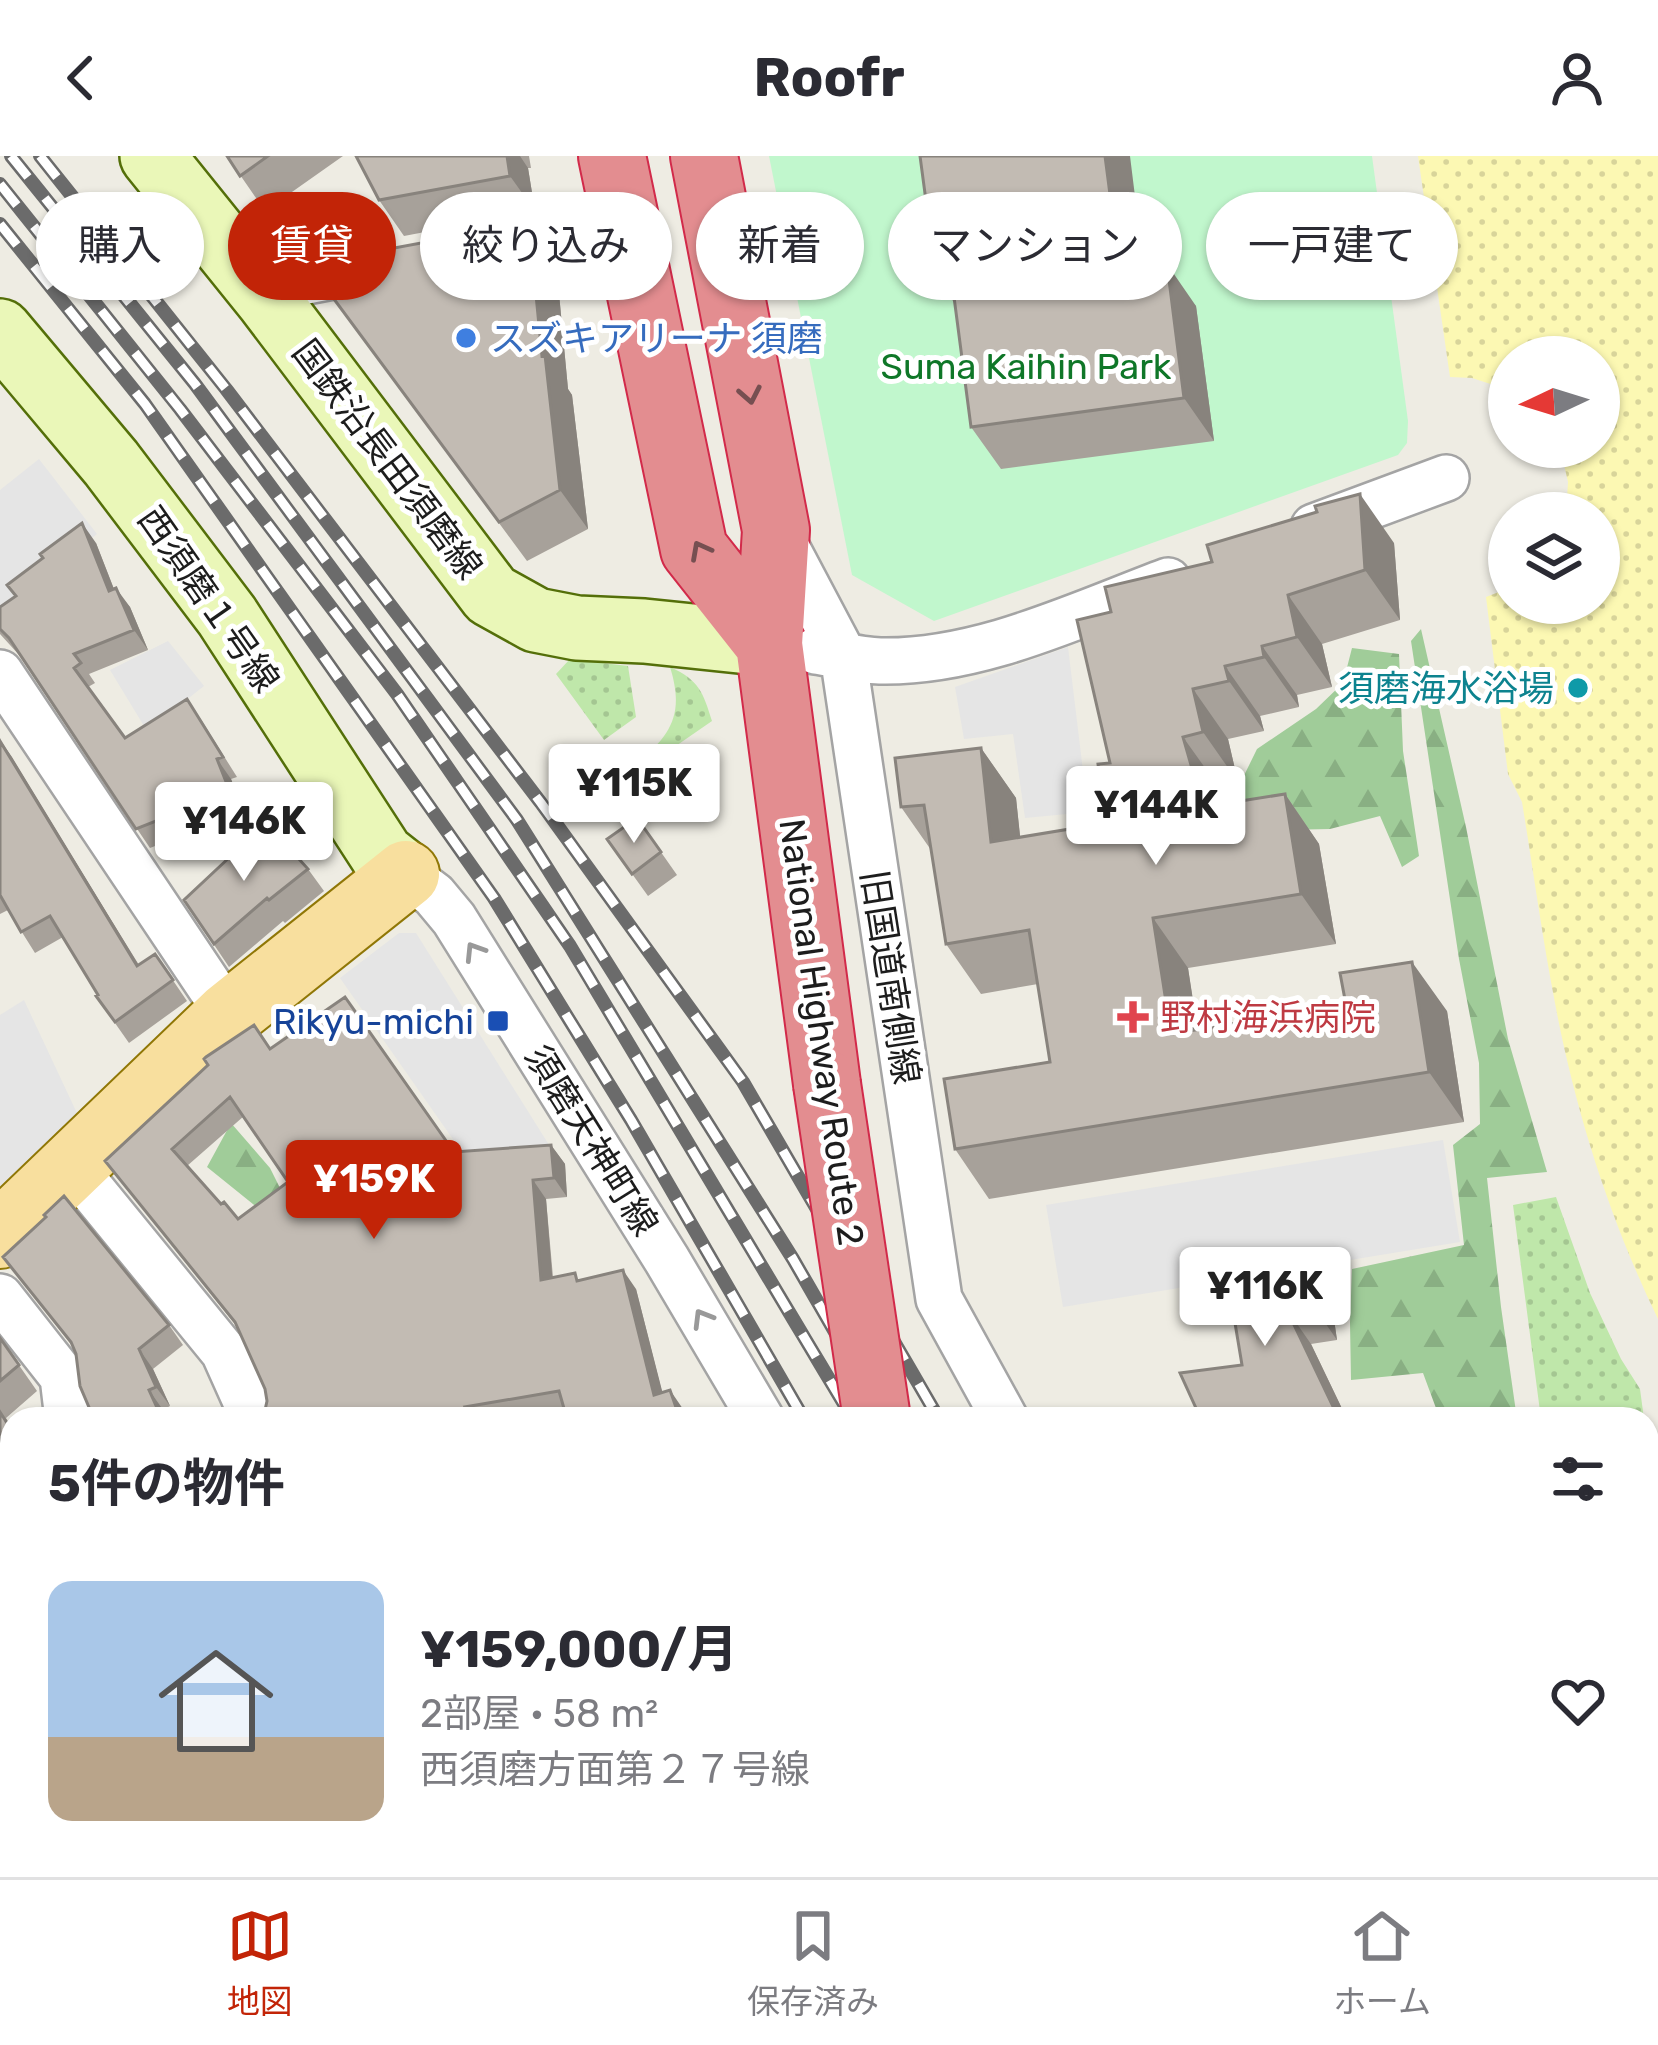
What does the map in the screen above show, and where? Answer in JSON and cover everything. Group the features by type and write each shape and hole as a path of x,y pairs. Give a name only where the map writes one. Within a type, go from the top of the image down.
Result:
{"highway":[{"path":"613,156 620,192"},
{"name":"National Highway Route 2","path":"704,156 776,530 769,644 875,1407"},
{"path":"642,300 694,549 769,644"}],"main road":[{"path":"0,1235 229,1016 406,874"}],"street":[{"name":"国鉄沿長田須磨線","path":"152,156 228,250"},
{"name":"国鉄沿長田須磨線","path":"268,300 491,595 536,620 577,628 769,644"},
{"name":"西須磨１号線","path":"0,332 112,463 227,616 382,855 406,874"},
{"path":"1269,544 1446,478"},
{"name":"旧国道南側線","path":"776,530 843,655 939,1299 998,1407"},
{"path":"769,644 880,661 966,652 1202,568"},
{"path":"0,674 229,1016"},
{"name":"須磨天神町線","path":"406,874 434,895 454,919 668,1260 754,1407"},
{"path":"73,1167 224,1352 249,1407"},
{"path":"0,1297 63,1377 67,1407"}],"green space":[{"name":"Suma Kaihin Park","path":"769,156 1372,156 1377,192 1206,192 1206,300 1392,300 1407,443 1398,455 934,621 852,575 798,300 864,300 864,192 776,192"},
{"path":"1421,629 1508,1039 1547,1172 1487,1178 1515,1407 1436,1407 1423,1373 1351,1380 1352,1269 1464,1245 1453,1145 1480,1124 1479,1063 1411,641"},
{"path":"1352,648 1399,654 1403,751 1419,856 1402,867 1380,816 1330,829 1282,830 1192,811 1232,800 1257,749 1316,709 1343,683"},
{"path":"570,659 628,666 636,717 604,740 556,674"},
{"path":"670,667 698,688 712,721 644,768 637,763 667,732 675,710"},
{"path":"231,1123 270,1168 285,1198 264,1213 207,1167"},
{"path":"1556,1197 1590,1293 1640,1389 1642,1407 1539,1407 1513,1205"}],"sand":[{"name":"須磨海水浴場","path":"1418,156 1658,156 1658,1319 1596,1164 1563,1043 1522,802 1508,774 1489,624 1620,624 1620,492 1567,492 1565,468 1620,468 1620,336 1488,336 1488,383 1450,377 1439,300 1458,300 1458,192 1423,192"}],"shaded area":[{"path":"39,459 97,534 0,610 0,490"},
{"path":"168,641 204,686 147,731 110,670"},
{"path":"1068,647 1088,812 1025,818 1013,734 964,739 955,687"},
{"path":"399,933 416,933 556,1156 471,1165 340,978"},
{"path":"24,1000 83,1126 0,1189 0,1015"},
{"path":"1443,1140 1460,1242 1063,1307 1046,1205"}],"building":[{"path":"227,156 268,156 240,176"},
{"path":"356,156 507,156 510,176 396,197 396,192 375,192"},
{"path":"920,156 1105,156 1110,192 925,192"},
{"path":"420,243 420,300 537,300 560,490 499,522 335,300 396,300 396,248"},
{"path":"954,300 1172,300 1184,398 971,427"},
{"path":"1360,494 1365,570 1288,595 1297,637 1262,646 1264,657 1225,666 1229,681 1193,689 1203,732 1183,737 1203,807 1285,794 1301,894 1153,918 1171,1034 1346,1005 1340,973 1412,962 1429,1072 955,1149 944,1079 1050,1062 1029,930 946,944 924,805 901,807 895,758 981,748 991,842 1106,823 1098,764 1110,763 1077,620 1111,612 1105,587 1212,562 1207,545"},
{"path":"82,523 109,591 116,588 134,630 74,654 81,663 74,668 125,738 187,699 223,757 217,759 236,807 189,835 171,815 136,829 0,629 0,607 16,596 7,585"},
{"path":"0,741 137,966 155,954 173,980 115,1022 50,916 21,932 0,895"},
{"path":"637,818 661,852 632,874 607,839"},
{"path":"270,827 308,869 214,944 184,900 248,840 250,845"},
{"path":"345,997 454,1152 551,1145 554,1178 533,1180 541,1280 575,1273 577,1281 623,1270 654,1395 670,1390 676,1407 564,1407 559,1391 465,1407 266,1407 265,1389 235,1322 105,1161 208,1065 206,1057 254,1025 270,1049","holes":["230,1097 288,1182 238,1219 172,1149"]},
{"path":"64,1196 169,1325 139,1349 156,1387 149,1390 157,1407 89,1407 71,1342 3,1257"},
{"path":"1304,1250 1312,1304 1286,1308 1333,1407 1196,1407 1180,1373 1242,1365 1225,1263"},
{"path":"0,1338 19,1365 0,1381"}],"railway":[{"path":"11,156 195,384 517,820 793,1259 878,1407"},
{"path":"40,156 226,389 541,803 743,1082 932,1407"},
{"path":"0,184 180,409 397,694 570,946 846,1407"},
{"path":"0,224 145,404 494,898 631,1120 797,1407"}],"place":[{"name":"スズキアリーナ 須磨","path":"466,338"},
{"name":"須磨海水浴場","path":"1578,688"},
{"name":"野村海浜病院","path":"1133,1017"},
{"name":"Rikyu-michi","path":"498,1021"}]}
